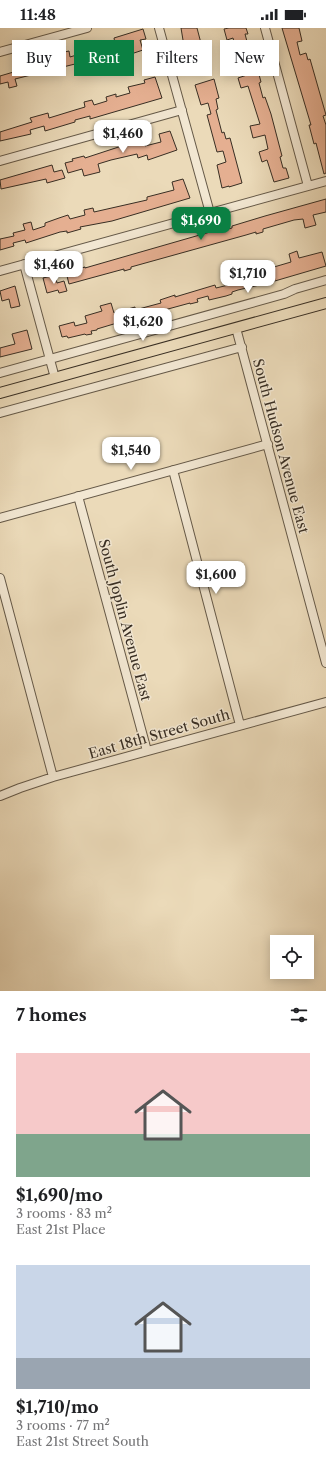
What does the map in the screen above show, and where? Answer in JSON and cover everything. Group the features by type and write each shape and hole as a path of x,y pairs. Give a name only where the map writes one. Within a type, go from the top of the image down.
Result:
{"main road":[{"path":"0,393 326,303"}],"street":[{"path":"0,52 87,28"},
{"path":"160,28 210,213"},
{"path":"265,28 308,186"},
{"path":"0,161 182,110"},
{"path":"0,271 326,181"},
{"path":"24,264 55,378"},
{"path":"0,373 284,294 295,289 326,280"},
{"name":"South Hudson Avenue East","path":"236,328 326,663"},
{"path":"0,414 242,347"},
{"path":"0,518 268,444"},
{"path":"173,470 240,725"},
{"name":"South Joplin Avenue East","path":"78,496 147,751"},
{"path":"0,578 53,777"},
{"name":"East 18th Street South","path":"0,796 53,777 326,702"}],"building":[{"path":"181,28 197,28 200,40 183,40"},
{"path":"246,28 248,34 245,34 247,40 234,40 233,38 227,40 224,29"},
{"path":"282,28 299,28 302,41 297,42 300,55 306,53 308,60 310,59 326,115 323,116 326,125 326,173 324,174 316,143 314,144 309,125 311,125"},
{"path":"143,29 146,39 140,40 142,50 134,53 134,40 114,40 114,38"},
{"path":"69,51 70,57 74,56 74,64 66,66 66,52"},
{"path":"12,72 12,76 27,76 15,79 17,86 9,88 8,82 0,84 0,76"},
{"path":"244,76 259,76 261,82 259,83 263,98 265,97 271,114 282,156 280,157 283,168 286,168 289,178 274,182 267,160 262,162 259,152 268,149 265,135 253,138 250,126 260,124 248,86 241,88 238,78"},
{"path":"155,77 162,98 90,119 90,116 75,120 75,122 45,131 44,126 30,130 31,134 0,141 0,132 32,122 30,118 48,113 49,118 85,107 84,102 92,100 94,105 107,101 106,97 116,94 116,97 130,93 128,87 145,83 144,80"},
{"path":"214,79 219,98 216,99 218,109 216,110 222,133 224,132 226,139 230,138 242,183 222,188 217,165 226,162 223,151 217,152 207,115 211,114 208,103 201,105 195,85"},
{"path":"170,131 177,150 148,160 147,155 138,158 137,154 111,160 98,164 100,172 84,176 82,169 68,173 65,163 73,161 72,159 84,156 85,158 143,139 145,146 161,142 159,134"},
{"path":"52,165 54,172 62,170 65,178 47,183 46,179 1,189 0,180"},
{"path":"183,179 190,198 112,221 80,227 81,229 67,233 67,231 60,232 26,243 25,240 13,243 14,246 0,250 0,239 14,236 13,233 25,230 23,224 31,222 33,230 45,226 45,223 68,215 70,219 85,215 84,210 93,208 94,212 147,200 147,197 174,190 172,182"},
{"path":"326,199 326,212 313,215 316,225 305,228 303,219 294,220 263,229 263,232 256,234 256,232 131,267 131,269 124,271 124,269 69,284 66,272 85,268 217,230 217,232 232,228 232,226"},
{"path":"297,251 299,258 322,252 326,266 238,290 226,296 209,300 208,296 197,299 198,302 157,312 151,315 152,317 129,321 128,319 117,322 91,331 92,334 68,338 67,336 62,337 59,326 74,322 75,326 87,323 85,316 102,311 100,306 111,303 114,313 135,307 135,310 161,303 160,300 175,295 175,297 215,285 216,288 241,282 240,277 291,262 289,254"},
{"path":"55,275 57,283 64,281 67,291 59,293 58,290 47,293 43,278"},
{"path":"15,286 20,306 11,308 9,299 2,301 0,291"},
{"path":"27,330 32,349 0,357 0,348 15,344 12,334"}]}
